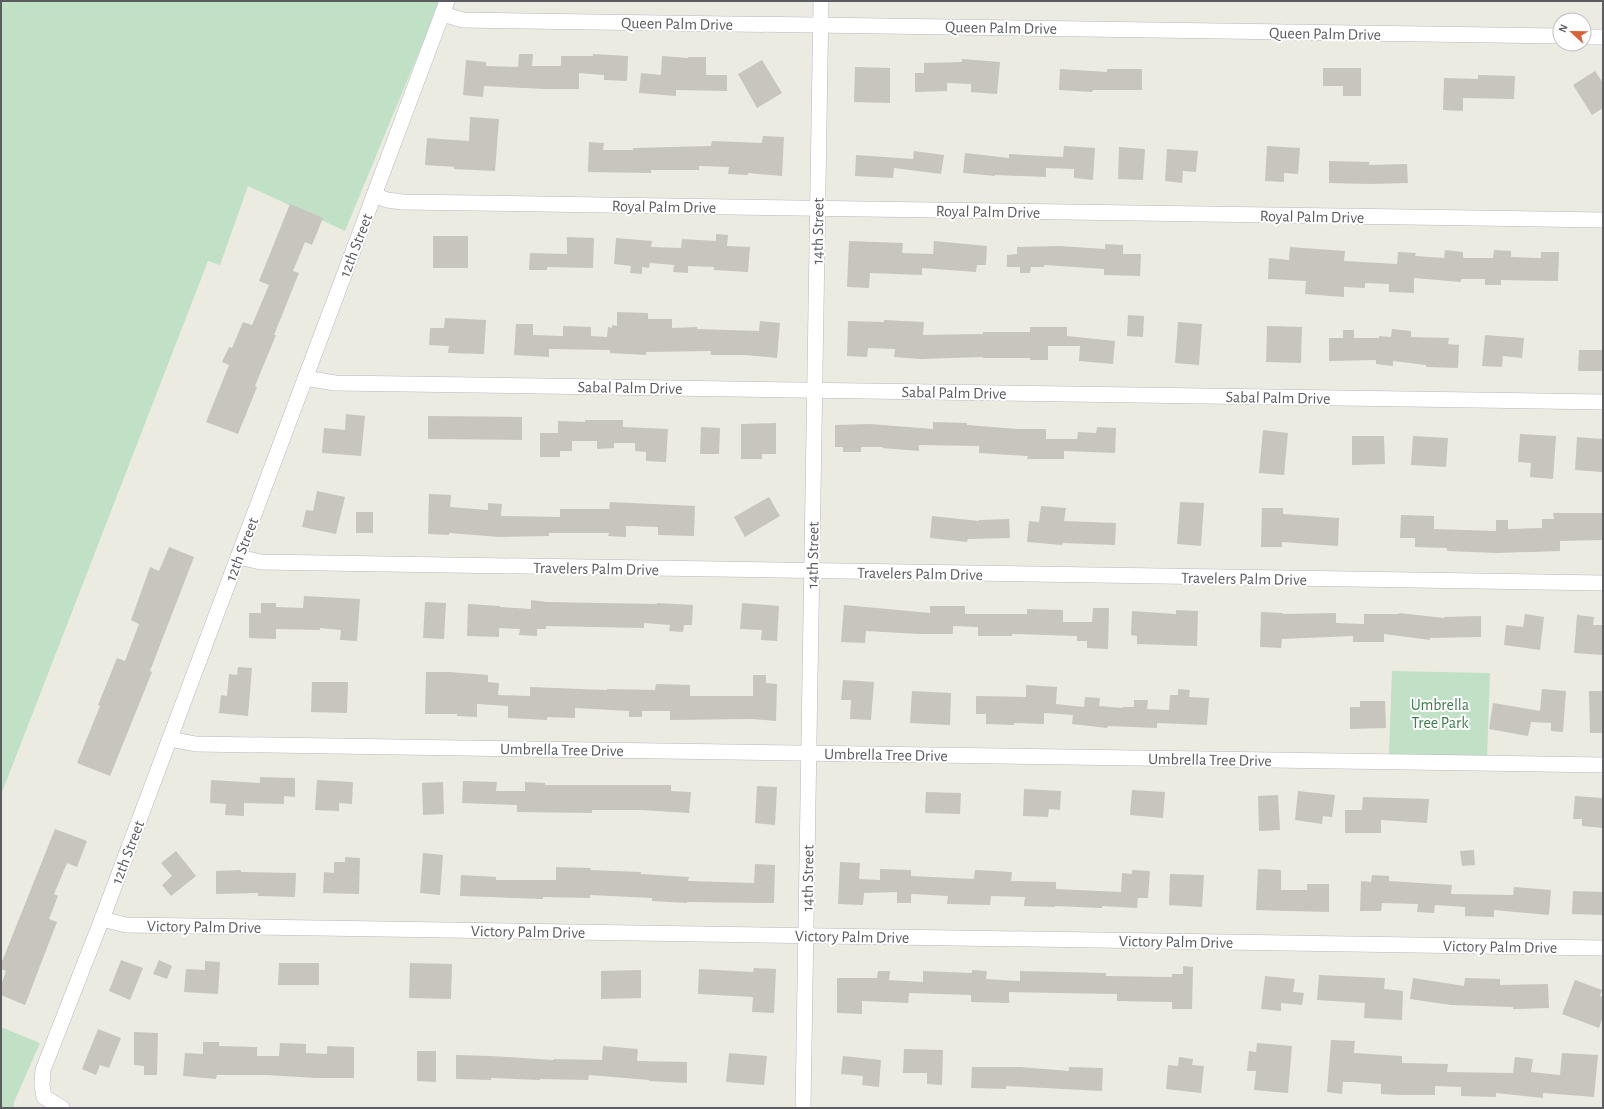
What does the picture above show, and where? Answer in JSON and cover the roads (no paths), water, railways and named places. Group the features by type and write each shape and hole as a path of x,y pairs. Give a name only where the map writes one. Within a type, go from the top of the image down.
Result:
{"street":[{"name":"14th Street","path":"803,1108 820,1"},
{"name":"Queen Palm Drive","path":"445,7 463,20 820,24 1552,36"},
{"name":"12th Street","path":"62,1108 44,1097 42,1085 43,1070 102,919 445,7"},
{"path":"1592,37 1603,37"},
{"name":"Royal Palm Drive","path":"374,195 387,200 403,202 1603,220"},
{"name":"Sabal Palm Drive","path":"305,378 342,383 1603,402"},
{"name":"Travelers Palm Drive","path":"238,557 260,562 1603,584"},
{"name":"Umbrella Tree Drive","path":"170,739 196,744 1603,765"},
{"name":"Victory Palm Drive","path":"102,919 126,925 1603,948"}],"park label":[{"name":"Umbrella Tree Park","path":"1440,713"}]}
